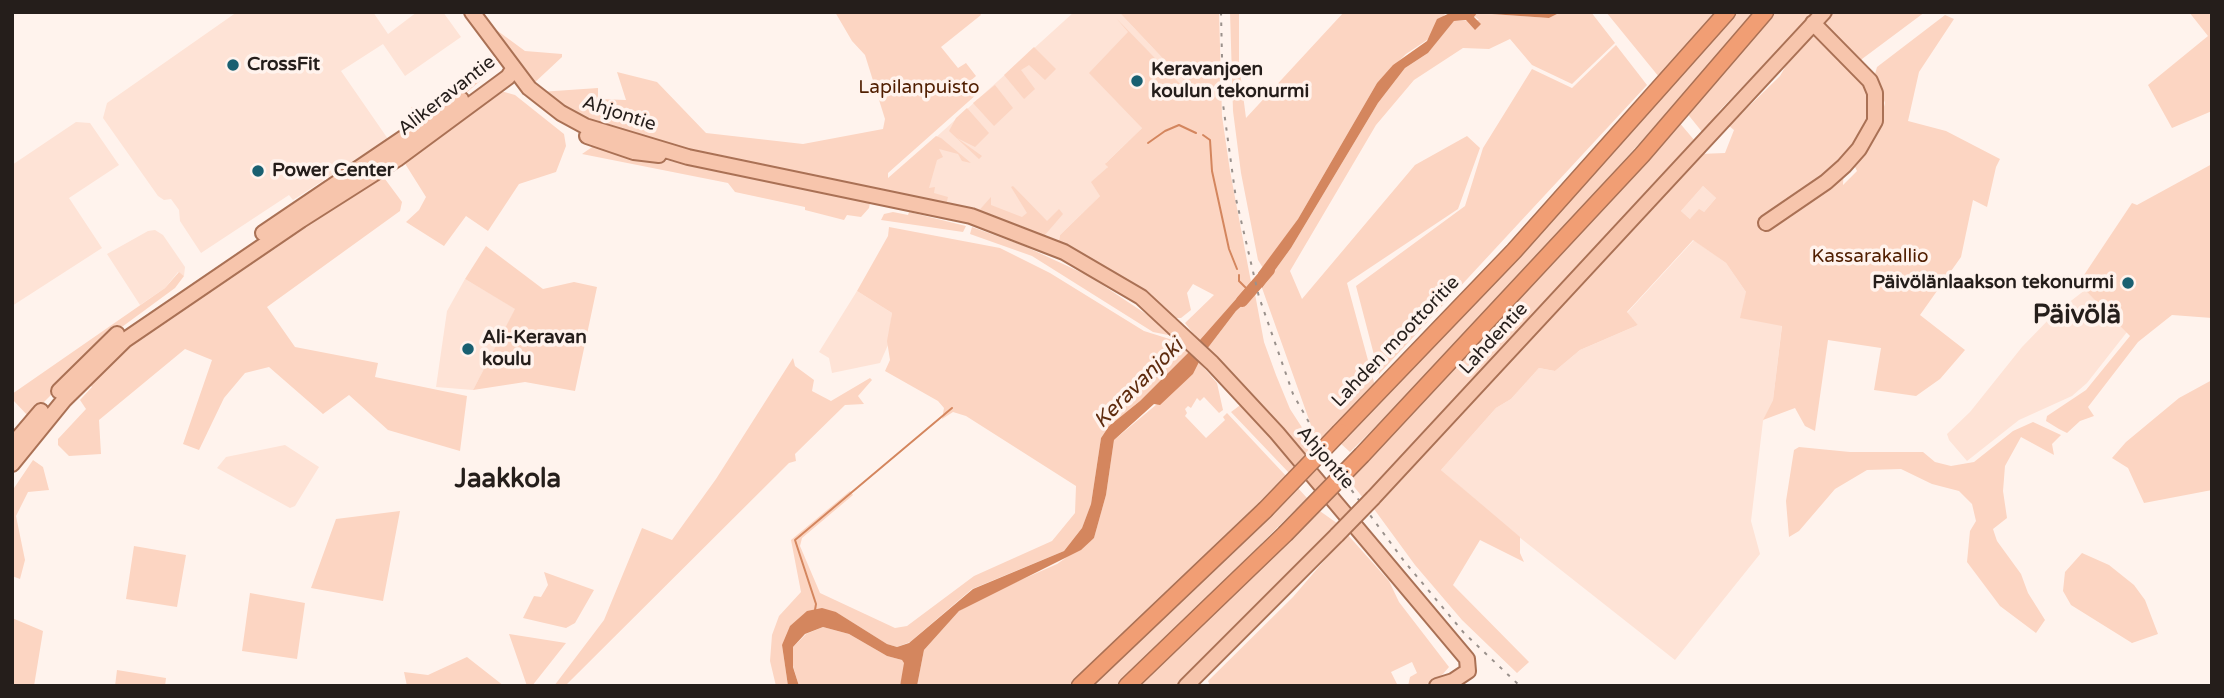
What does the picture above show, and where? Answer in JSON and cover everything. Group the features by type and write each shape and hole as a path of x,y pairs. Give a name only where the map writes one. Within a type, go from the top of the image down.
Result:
{"highway":[{"name":"Lahden moottoritie","path":"1080,686 1265,510 1514,251 1727,12"},
{"path":"1126,686 1285,534 1362,455 1670,123 1765,12"}],"main road":[{"path":"461,12 504,75"},
{"path":"472,12 504,75"},
{"path":"1766,223 1826,182 1844,166 1859,149 1875,121 1875,93 1870,80 1819,18"},
{"name":"Lahdentie","path":"1187,685 1373,498 1684,160 1819,18"},
{"name":"Alikeravantie","path":"12,446 85,362 119,332 504,75"},
{"name":"Ahjontie","path":"504,75 573,130 609,145 634,152 688,157 877,199 950,211 1044,242 1130,290 1156,309 1212,363 1370,541 1427,612 1465,667 1439,685"},
{"name":"Alikeravantie","path":"12,464 64,400 125,340 301,220 397,159 484,89"}],"shaded area":[{"path":"237,12 373,12 388,34 417,12 443,12 461,37 405,76 383,44 341,71 388,139 293,200 289,195 201,253 180,221 179,210 171,199 164,200 158,196 103,118 107,103"},
{"path":"1074,12 1119,12 1187,84 1106,163 1108,166 1100,196 1060,235 1058,245 879,189"},
{"path":"1452,12 1561,12 1549,18 1477,13 1474,17 1481,24 1475,30 1466,20 1454,21 1428,53 1405,68 1378,103 1291,248 1262,288 1258,273 1298,219 1377,83 1393,65 1427,41 1437,19"},
{"path":"76,122 90,123 119,165 69,198 102,248 12,306 12,165"},
{"path":"1703,186 1716,198 1703,213 1690,219 1681,211"},
{"path":"155,230 163,235 185,267 184,276 178,272 165,288 140,305 107,254 148,231"},
{"path":"1694,240 1726,263 1746,292 1782,325 1773,400 1763,421 1751,521 1760,554 1675,660 1495,518 1441,470 1496,408 1511,399 1539,368 1555,371 1580,350 1638,325 1627,313"},
{"name":"Ali-Keravan koulu","path":"465,279 516,309 473,390 436,387 447,311"},
{"path":"1251,282 1255,294 1236,311 1207,349 1199,341"},
{"path":"2085,290 2127,332 2087,383 2072,396 2019,420 1967,461 1947,434 1970,412 2022,347 2054,314"},
{"path":"857,291 892,313 888,345 880,363 832,373 829,358 819,352"},
{"path":"1189,352 1199,362 1193,374 1160,405 1154,404 1114,440 1106,495 1094,538 1081,550 959,611 924,650 917,686 900,686 904,663 902,660 887,656 849,634 823,627 805,634 793,647 793,667 799,686 788,686 782,645 790,626 807,611 822,608 836,612 887,644 897,647 909,643 973,589 1064,551 1082,528 1091,504 1101,438 1109,426 1140,401"},
{"path":"285,445 319,467 295,506 290,508 217,468 226,457"}],"green space":[{"name":"Lapilanpuisto","path":"835,12 979,12 981,15 941,47 958,68 966,63 976,76 968,83 977,94 888,173 888,178 936,136 941,138 971,163 962,161 958,154 939,149 943,157 937,160 929,188 935,187 934,193 948,197 946,205 721,158 589,125 540,92 598,88 598,99 626,100 617,72 657,82 706,133 803,144 883,129 885,119 865,55 852,41"},
{"path":"1119,12 1219,12 1222,116 1251,282 1199,341 1185,323 1214,295 1193,284 1187,293 1191,310 1181,318 1172,318 1058,245 1060,235 1100,196 1091,182 1108,167 1105,164 1142,128 1089,73 1128,32 1116,18 1183,87 1187,84"},
{"path":"1230,12 1239,12 1239,64 1246,118 1344,12 1452,12 1445,14 1427,40 1406,54 1377,83 1298,219 1263,268 1258,260 1241,173 1233,111"},
{"path":"1561,12 1591,12 1615,43 1572,84 1532,65 1510,39 1489,49 1463,48 1414,80 1376,125 1290,271 1302,299 1415,165 1467,136 1480,148 1458,209 1347,283 1375,386 1317,442 1262,288 1291,248 1378,103 1405,68 1428,53 1454,21 1479,20 1473,15 1477,13 1549,18"},
{"path":"1606,12 1715,12 1659,77"},
{"path":"1734,12 1758,12 1419,384 1350,452 1339,442"},
{"path":"1775,12 1815,12 1720,110 1703,133 1686,112"},
{"name":"Kassarakallio","path":"1831,12 1925,12 1862,59 1861,69 1877,108 1844,166 1843,185 1857,171 1854,165 1877,134 1885,103 1875,74 1877,67 1945,15 1954,19 1919,72 1908,121 1946,131 2000,159 1987,207 1973,200 1961,257 1920,315 1965,350 1940,379 1916,396 1874,390 1881,348 1828,340 1815,431 1805,426 1795,408 1763,420 1773,400 1782,326 1740,318 1746,292 1726,263 1693,240 1627,312 1638,325 1580,350 1555,371 1539,368 1511,399 1496,408 1441,470 1520,537 1520,553 1524,562 1480,540 1453,585 1529,662 1517,673 1462,620 1415,565 1374,509 1699,154 1725,153 1734,130 1729,126 1780,76 1795,50","holes":["1703,186 1716,198 1704,212 1699,209 1690,219 1681,211"]},
{"path":"2189,12 2212,12 2212,111 2172,128 2148,85 2208,36"},
{"path":"491,26 525,51 562,54 562,57 532,85"},
{"path":"1616,45 1647,85 1379,374 1356,286 1465,206 1483,148 1532,69 1572,88"},
{"path":"1034,47 1056,69 1045,80 1029,65 1021,70 1035,89 1024,99 1004,75"},
{"path":"475,69 480,81 465,94 423,117 415,114 411,107 417,110"},
{"path":"995,85 1013,108 994,126 973,103"},
{"path":"501,91 515,95 564,134 566,146 556,172 519,184 488,231 466,216 444,246 406,222 419,210 426,197 404,162 444,133 459,118"},
{"path":"967,108 989,133 975,147 957,138 982,156 979,159 949,131 956,118"},
{"path":"1678,121 1695,141 1363,498 1348,479"},
{"path":"595,145 870,203 869,208 861,217 847,215 844,220 805,210 805,207 735,192 728,183 582,154"},
{"path":"2212,164 2212,318 2172,315 2138,342 2088,407 2094,416 2080,421 2067,433 2059,429 2046,421 2047,416 2086,390 2130,336 2085,290 2080,281 2132,203 2137,205"},
{"path":"371,179 385,179 402,202 400,211 267,307 295,347 378,363 375,377 467,396 460,451 388,430 349,395 323,414 269,367 245,373 224,398 199,450 183,444 212,360 185,349 99,420 101,454 69,456 58,445 58,439 86,409 80,400 92,387 90,385 97,374 135,341"},
{"path":"1013,186 1047,221 1059,209 1063,214 1044,236 975,215 991,197 991,205 1022,217 1027,213 1011,187"},
{"path":"893,212 908,215 909,212 966,226 963,232 881,220 884,214"},
{"path":"889,227 1000,248 1050,273 1144,331 1179,342 1189,352 1140,401 1109,426 1101,438 1091,504 1082,528 1064,551 972,589 910,642 897,647 887,644 836,612 782,645 788,686 776,686 770,661 772,635 779,616 801,592 791,540 850,491 853,495 802,538 800,546 820,593 895,628 907,626 974,576 1052,541 1075,513 1076,486 966,416 953,412 942,419 944,408 938,401 885,371 890,360 887,341 892,313 857,291 888,236"},
{"path":"972,227 1022,245 1089,276 1158,322 1173,336 1153,332 1032,256 970,234"},
{"path":"486,246 543,289 574,282 597,287 575,391 525,382 473,390 515,309 465,279"},
{"path":"179,272 184,276 175,288 111,335 29,417 12,399 12,394 165,288"},
{"path":"1255,294 1264,342 1276,375 1290,409 1314,446 1305,455 1207,349 1236,311"},
{"path":"793,358 795,366 814,380 812,391 831,401 870,378 872,380 858,396 864,404 845,405 795,454 796,461 789,463 565,686 554,686 604,620 642,528 672,540 716,479"},
{"path":"1199,362 1217,383 1223,410 1219,413 1204,397 1200,401 1197,398 1191,408 1188,406 1185,409 1185,416 1206,438 1225,420 1223,417 1227,413 1287,477 1072,686 917,686 924,650 959,611 980,598 1057,564 1094,538 1106,495 1114,440 1193,374"},
{"path":"2212,380 2212,490 2144,503 2128,468 2112,458 2126,442 2179,398"},
{"path":"1243,403 1300,464 1290,474 1231,412"},
{"path":"2033,422 2061,435 2052,444 2054,455 2021,437 2005,466 2003,491 2007,518 1993,529 1997,541 2021,574 2028,593 2045,620 2036,633 2000,606 1967,562 1970,531 1976,521 1972,504 1959,491 1932,484 1901,469 1867,470 1835,489 1799,531 1789,537 1786,501 1794,450 1799,447 1850,452 1923,452 1935,462 1951,466 1974,462 2013,431"},
{"path":"33,460 43,467 49,490 28,492 16,516 25,560 20,579 12,576 12,491"},
{"path":"1297,487 1307,498 1118,686 1087,686"},
{"path":"1317,509 1341,526 1259,609 1240,621 1176,686 1136,686"},
{"path":"400,511 383,601 311,588 336,519"},
{"path":"1347,534 1389,581 1399,602 1449,667 1443,674 1424,686 1408,686 1410,677 1417,673 1412,662 1391,672 1398,686 1210,686 1208,681 1293,597"},
{"path":"134,546 186,555 177,607 126,599"},
{"path":"2082,553 2109,565 2134,585 2145,600 2158,634 2132,643 2071,605 2063,591 2065,572"},
{"path":"544,572 594,590 575,623 566,628 523,618 534,596 541,597 548,585"},
{"path":"250,593 305,603 297,659 242,651"},
{"path":"12,618 43,631 34,686 12,686"},
{"path":"823,627 849,634 887,656 902,660 905,663 900,686 799,686 793,666 793,647 806,634"},
{"path":"509,634 566,643 532,686 527,686"},
{"path":"467,657 504,686 407,686 404,672 428,675"},
{"path":"117,670 166,678 165,686 115,686"}],"waterway":[{"path":"1148,143 1179,125 1196,133"},
{"path":"1203,135 1210,140 1212,171 1229,249 1237,269"},
{"name":"Keravanjoki","path":"1242,301 1269,270"},
{"path":"1239,275 1239,281 1246,288"},
{"path":"815,610 816,604 795,540 952,408"}],"railway":[{"path":"1221,12 1223,104 1236,199 1259,297 1293,394 1333,465 1404,561 1464,633 1520,686"}],"place":[{"name":"CrossFit","path":"233,65"},
{"name":"Keravanjoen koulun tekonurmi","path":"1137,81"},
{"name":"Power Center","path":"258,171"},
{"name":"Päivölänlaakson tekonurmi","path":"2128,283"},
{"name":"Ali-Keravan koulu","path":"468,349"}],"district":[{"name":"Päivölä","path":"2077,316"},
{"name":"Jaakkola","path":"508,480"}]}
